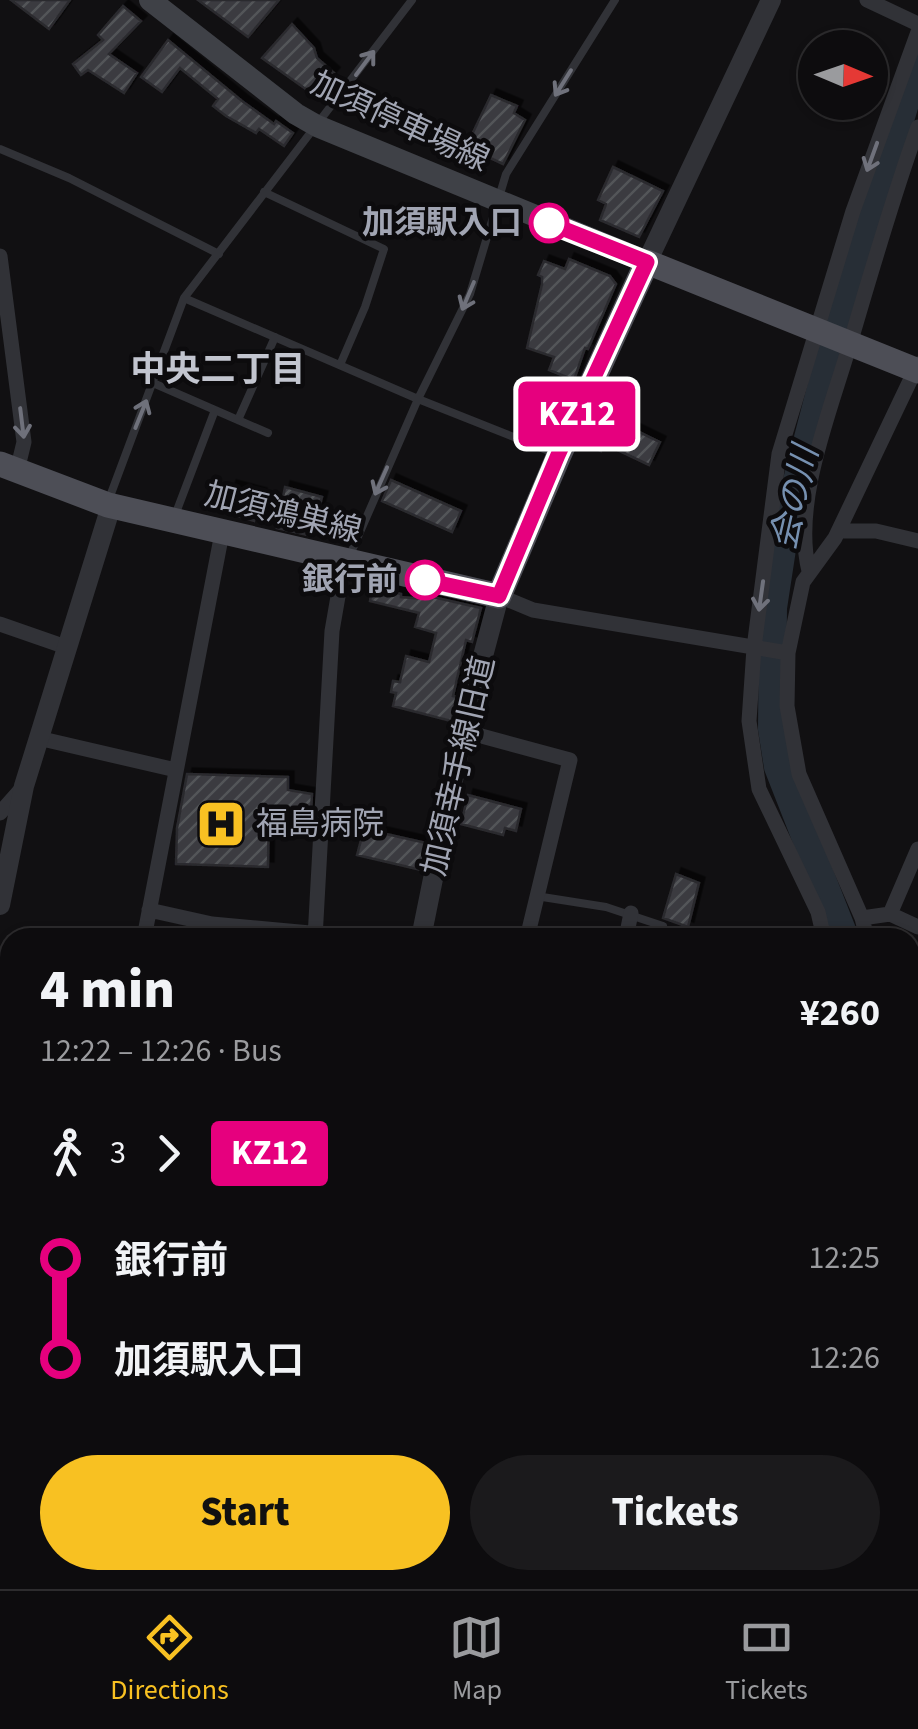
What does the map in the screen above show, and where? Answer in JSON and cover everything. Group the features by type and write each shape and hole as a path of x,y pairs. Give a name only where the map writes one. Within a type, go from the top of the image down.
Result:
{"main road":[{"name":"加須停車場線","path":"150,0 296,114 317,126 647,262"},
{"path":"499,596 558,455 647,262 917,368"},
{"name":"加須鴻巣線","path":"9,467 108,505 499,596"}],"street":[{"path":"647,262 771,0"},
{"path":"867,0 918,24"},
{"path":"809,571 803,547 853,210 918,32"},
{"path":"822,928 818,912 759,788 749,720 754,648 779,454 893,197 918,127"},
{"path":"0,264 24,442 9,467"},
{"path":"864,928 799,774 787,706 788,653 803,582 839,531 917,368"},
{"path":"0,905 24,786 108,505"},
{"path":"839,531 876,531 918,541"},
{"path":"146,928 222,532"},
{"path":"315,928 332,631 344,562"},
{"path":"499,596 533,610 788,653"},
{"name":"加須幸手線旧道","path":"423,928 463,731 499,596"},
{"path":"0,624 66,648"},
{"path":"463,731 570,760 529,928"},
{"path":"38,738 176,770"},
{"path":"0,813 24,786"},
{"path":"890,914 918,850"},
{"path":"149,910 249,928"},
{"path":"628,928 630,913"},
{"path":"862,918 890,914 918,926"}],"lane":[{"path":"108,505 109,493 184,298 412,0"},
{"path":"344,562 353,552 418,399 470,294 506,174 615,0"},
{"path":"0,149 68,178 219,254"},
{"path":"264,192 384,249 340,365"},
{"path":"184,298 558,455"},
{"path":"238,420 275,337"},
{"path":"153,384 268,433"},
{"path":"173,520 215,410"},
{"path":"536,896 630,913 663,926"}],"building":[{"path":"11,0 70,0 49,29"},
{"path":"198,0 279,0 248,37"},
{"path":"123,6 141,21 109,54 137,73 124,93 88,70 81,75 73,64 103,40 98,35"},
{"path":"292,24 314,48 317,58 334,73 329,79 336,85 324,102 262,58"},
{"path":"168,40 242,101 293,133 284,146 259,129 256,133 226,116 213,106 218,99 180,68 162,92 141,77"},
{"path":"491,95 517,106 514,113 525,120 503,164 466,147"},
{"path":"613,167 663,191 639,237 600,220 606,204 598,200"},
{"path":"569,259 610,276 616,284 574,380 549,370 554,357 527,348 542,284 538,275 544,261 565,269"},
{"path":"602,414 660,442 649,465 605,444 601,451 587,444"},
{"path":"391,480 461,511 452,532 382,501"},
{"path":"231,486 261,494 254,521 224,512"},
{"path":"285,487 322,497 312,536 277,528"},
{"path":"389,591 401,597 423,599 424,595 481,608 472,642 466,640 451,721 393,706 393,681 400,682 406,656 429,662 436,633 415,627 419,613 370,601 371,594 387,596"},
{"path":"187,774 288,777 288,790 312,794 311,813 269,807 268,867 176,864 177,828"},
{"path":"468,795 521,809 516,831 505,828 503,835 461,824"},
{"path":"364,829 426,843 421,870 357,855"},
{"path":"676,874 699,883 688,927 663,918"}],"waterway":[{"name":"会の川","path":"841,928 778,767 772,729 773,608 786,523 829,357 918,60"}],"bus line":[{"name":"KZ12","path":"425,580 499,596 558,455 647,262 549,223"}],"place":[{"name":"加須駅入口","path":"549,223"},
{"name":"銀行前","path":"425,580"},
{"name":"福島病院","path":"221,824"}],"district":[{"name":"中央二丁目","path":"218,370"}]}
